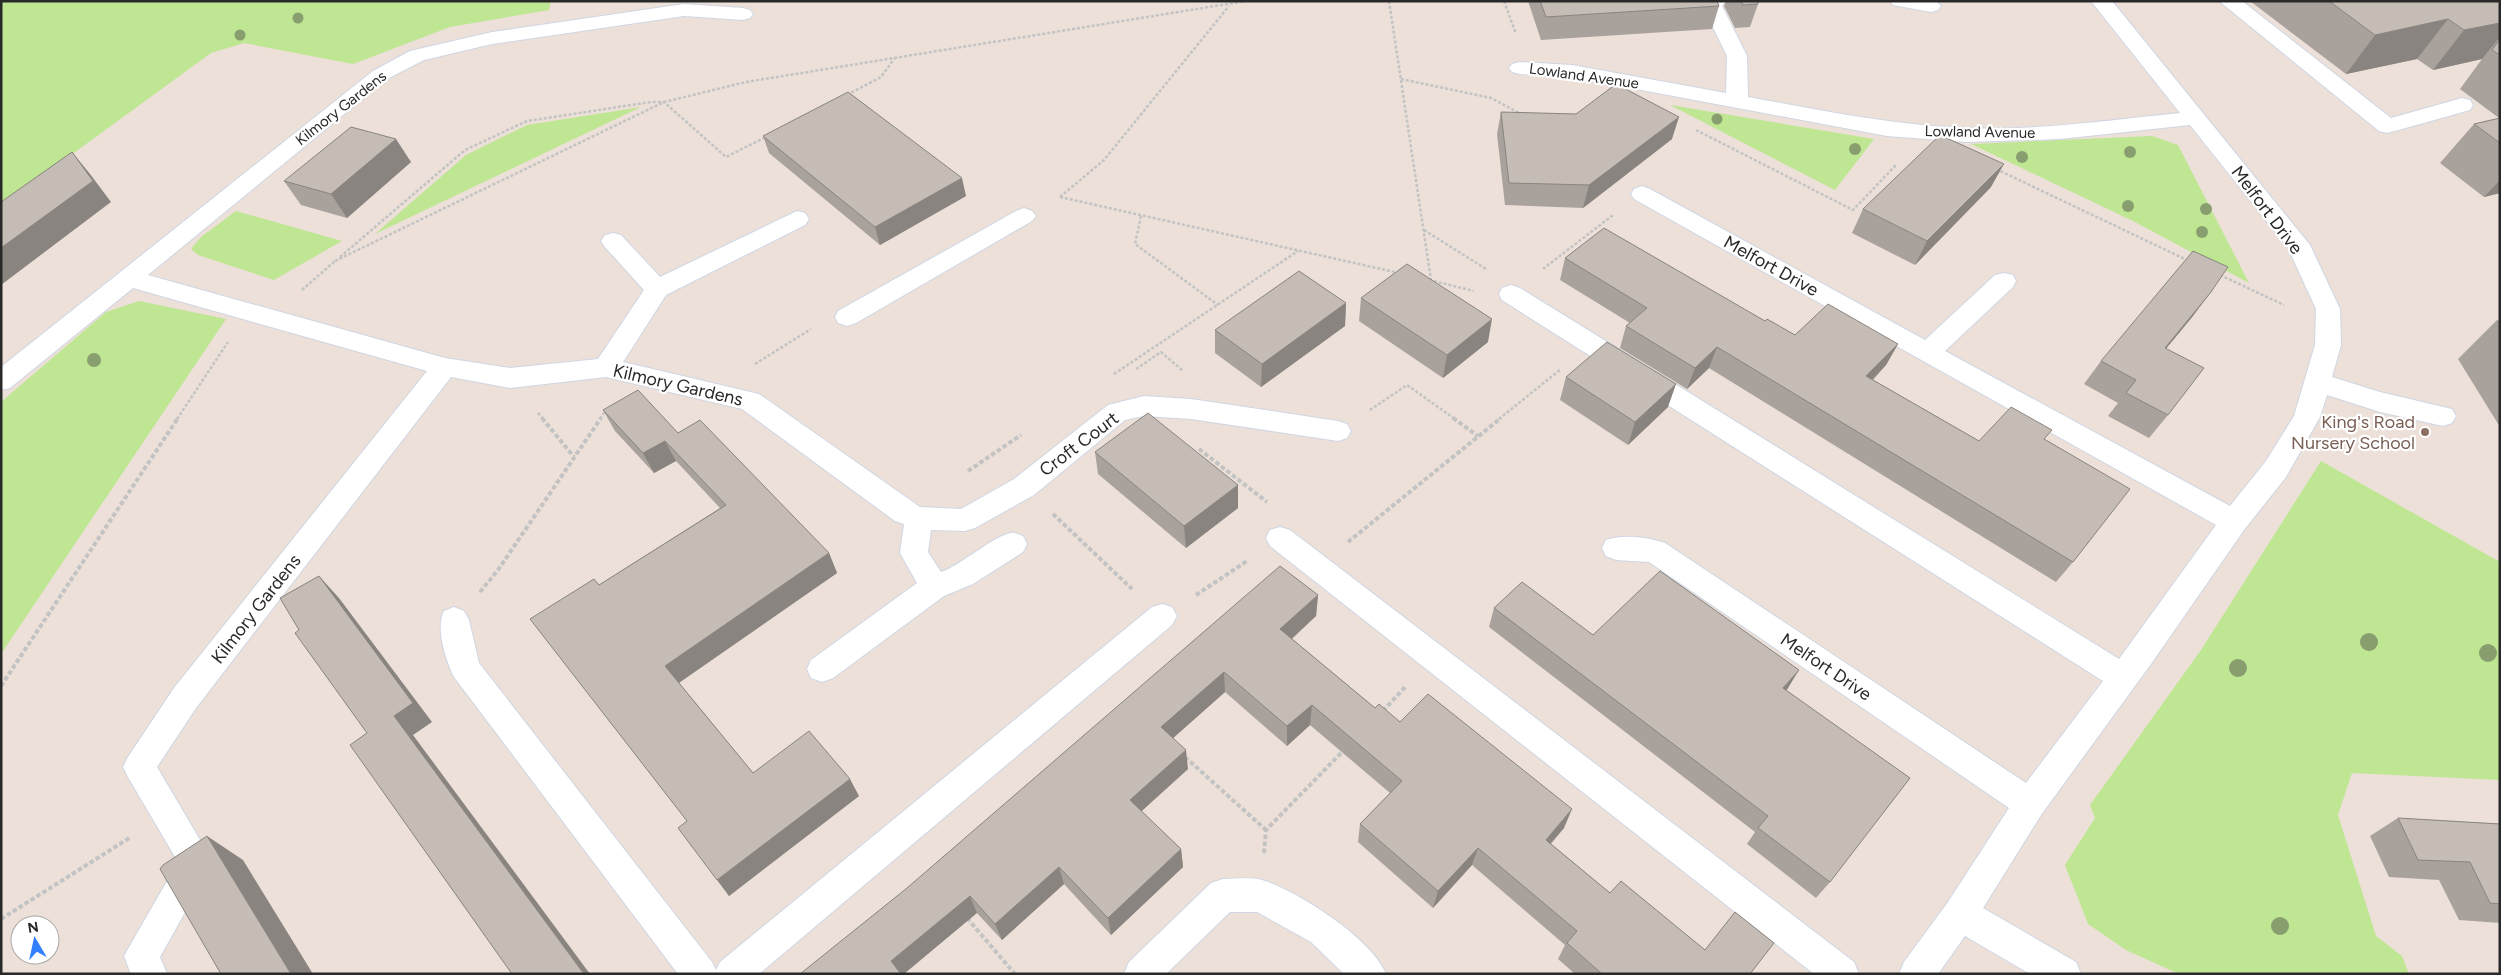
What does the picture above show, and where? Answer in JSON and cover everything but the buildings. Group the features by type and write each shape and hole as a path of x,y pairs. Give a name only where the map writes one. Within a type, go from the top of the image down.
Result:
{"street":[{"path":"1716,1 1711,3 1737,56 1737,102"},
{"path":"1900,1 1931,6"},
{"name":"Melfort Drive","path":"1916,974 1960,914 2030,804 2234,522 2276,470 2307,418 2328,345 2328,310 2298,245 2101,1"},
{"path":"2229,1 2387,126 2462,105"},
{"name":"Kilmory Gardens","path":"1,381 380,75 417,55 492,38 684,10 743,14"},
{"name":"Lowland Avenue","path":"1520,68 1572,71 1887,130 1966,136 2060,132 2195,118"},
{"name":"Melfort Drive","path":"1642,194 2234,522"},
{"path":"847,317 1024,216"},
{"path":"618,371 657,289 796,219"},
{"path":"613,241 657,289"},
{"name":"Kilmory Gardens","path":"128,278 446,367 510,378 618,371 750,401 905,513 919,518"},
{"path":"1927,353 2004,281"},
{"path":"1511,294 2123,678"},
{"name":"Kilmory Gardens","path":"150,974 141,956 196,862 139,767 185,698 446,367"},
{"path":"2317,382 2380,402 2443,416"},
{"name":"Croft Court","path":"919,518 965,520 1024,487 1118,412 1144,406 1191,409 1338,431"},
{"path":"919,518 914,553 934,587"},
{"path":"1280,538 1842,974"},
{"path":"822,669 934,587 963,576 1013,544"},
{"name":"Melfort Drive","path":"1616,548 1655,551 2030,804"},
{"path":"732,974 1091,673 1162,616"},
{"path":"454,620 465,668 700,974"},
{"path":"1141,974 1223,895 1260,896 1323,930 1369,974"},
{"path":"1960,914 2064,974"}],"path":[{"path":"1,686 259,315 335,262 465,150 527,121 664,102 746,82 1246,1"},
{"path":"1389,1 1431,280"},
{"path":"1024,216 1060,198 1104,160 1230,5"},
{"path":"844,97 869,84 890,68 894,58"},
{"path":"1401,79 1491,98 1527,118"},
{"path":"664,102 726,157 768,135"},
{"path":"335,262 664,102"},
{"path":"1692,128 1853,210 1902,159"},
{"path":"1996,169 2193,262"},
{"path":"1422,278 1499,298 1511,294 1642,194"},
{"path":"1060,198 1403,274"},
{"path":"1141,216 1135,244 1218,304"},
{"path":"1424,230 1504,280 1511,294"},
{"path":"2211,271 2328,326"},
{"path":"794,340 814,328"},
{"path":"1317,567 1593,344"},
{"path":"454,620 498,570 574,457 618,371"},
{"path":"510,378 574,457"},
{"path":"1338,431 1407,384 1478,436"},
{"path":"1024,487 1162,616 1280,538 1286,517 1178,433 1191,409"},
{"path":"1381,713 1434,657"},
{"path":"1260,896 1266,830 1347,747"},
{"path":"1178,752 1266,830"},
{"path":"1,919 167,814"},
{"path":"965,916 1016,974"}],"green space":[{"path":"1,1 551,1 549,10 450,27 353,64 244,43 211,53 1,206"},
{"path":"1670,105 1874,139 1835,190"},
{"path":"641,107 375,234 466,155 527,125"},
{"path":"2152,136 2178,145 2249,283 2133,221 1971,144"},
{"path":"236,211 342,241 274,280 198,255 191,249 201,237"},
{"path":"139,301 226,319 1,654 1,402 106,312"},
{"path":"2321,461 2500,562 2500,780 2352,773 2338,815 2376,936 2402,956 2409,974 2179,974 2126,950 2088,924 2065,865 2095,818 2090,805 2201,650"}],"place":[{"name":"King's Road Nursery School","path":"2425,432"}]}
